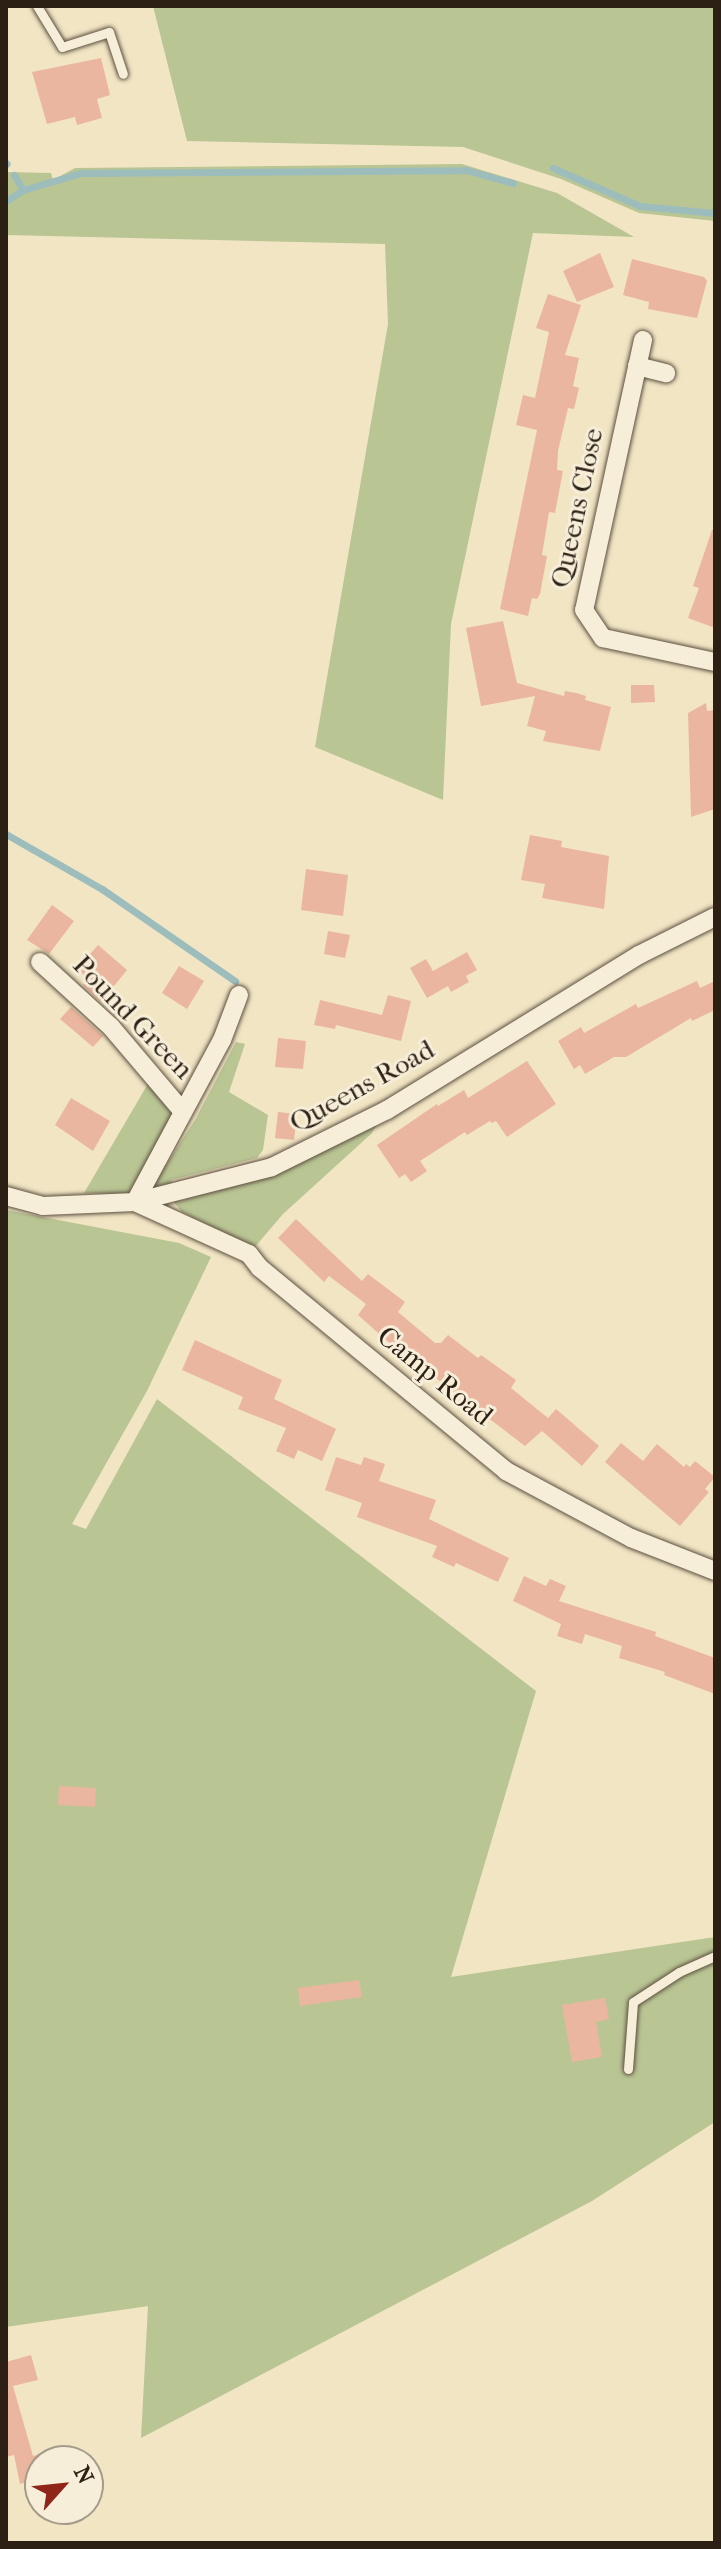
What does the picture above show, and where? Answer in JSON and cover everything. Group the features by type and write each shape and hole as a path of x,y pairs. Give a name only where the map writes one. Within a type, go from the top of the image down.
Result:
{"street":[{"name":"Queens Close","path":"643,340 584,610 603,638 715,662"},
{"path":"637,366 666,373"},
{"name":"Queens Road","path":"6,1196 43,1206 135,1202 272,1167 387,1110 639,955 715,917"},
{"name":"Pound Green","path":"40,962 111,1027 183,1112"},
{"name":"Pound Green","path":"135,1202 222,1040 239,995"},
{"name":"Camp Road","path":"135,1202 249,1254 260,1268 506,1471 631,1538 715,1571"}],"lane":[{"path":"37,6 62,47 109,32 123,74"},
{"path":"628,2069 633,2002 679,1972 715,1956"}],"green space":[{"path":"153,6 715,6 715,221 639,213 561,179 463,147 187,141"},
{"path":"462,164 557,193 634,237 533,233 451,624 443,800 315,747 388,324 385,244 6,235 6,172 51,173 53,180 75,168"},
{"path":"236,1042 245,1044 229,1092 268,1115 263,1150 257,1158 171,1180 181,1201 387,1110 371,1134 283,1214 249,1254 242,1242 182,1212 168,1195 135,1202 114,1194 84,1193 149,1082 175,1108 173,1120 153,1157 166,1165 195,1120"},
{"path":"6,1210 179,1243 211,1257 147,1391 72,1524 86,1529 157,1399 536,1691 451,1977 715,1937 715,2122 592,2201 141,2438 148,2306 6,2327"}],"building":[{"path":"101,58 110,95 97,99 102,118 77,125 75,117 47,124 32,72"},
{"path":"600,253 614,287 577,302 563,271"},
{"path":"632,259 704,277 707,281 697,318 648,309 649,302 623,295"},
{"path":"548,294 581,305 565,355 579,358 573,386 579,388 574,409 568,408 558,451 557,470 563,471 555,513 549,512 542,555 547,556 540,594 537,599 532,598 528,616 500,609 537,430 516,425 523,395 535,398 549,332 536,328"},
{"path":"712,530 715,530 715,628 688,618 699,588 693,586"},
{"path":"503,621 517,683 564,696 565,691 576,693 586,696 585,700 611,707 600,751 543,741 546,731 527,726 535,696 481,706 466,628"},
{"path":"631,685 654,685 655,702 631,703"},
{"path":"706,703 707,711 715,710 715,809 691,817 688,713"},
{"path":"530,835 562,841 561,847 609,856 604,909 542,898 545,884 521,880"},
{"path":"306,869 348,875 343,916 301,910"},
{"path":"52,905 74,921 49,954 27,940"},
{"path":"328,931 350,935 345,958 324,954"},
{"path":"98,945 127,970 101,1002 83,985 89,979 77,969"},
{"path":"467,952 477,970 466,976 469,982 451,992 448,986 427,998 410,968 426,959 433,971"},
{"path":"179,966 204,981 187,1009 162,993"},
{"path":"697,981 700,988 715,981 715,1010 692,1021 691,1018 626,1057 614,1057 585,1074 580,1065 574,1069 558,1041 581,1027 584,1033 636,1004 638,1008"},
{"path":"388,995 411,1001 401,1041 336,1025 335,1029 314,1025 320,1000 382,1015"},
{"path":"71,1007 103,1036 93,1047 60,1019"},
{"path":"278,1038 306,1041 303,1069 275,1067"},
{"path":"527,1061 556,1104 507,1137 496,1121 490,1121 467,1135 465,1132 420,1161 427,1171 411,1182 405,1174 399,1178 377,1145 437,1104 464,1090 468,1098"},
{"path":"71,1098 110,1121 93,1151 55,1125"},
{"path":"278,1112 297,1114 294,1140 275,1138"},
{"path":"296,1219 362,1281 368,1274 405,1302 398,1312 435,1343 441,1343 448,1335 478,1358 481,1355 516,1380 511,1388 548,1418 556,1409 599,1446 582,1466 542,1431 525,1446 386,1340 358,1315 366,1304 329,1276 324,1282 278,1238"},
{"path":"195,1340 282,1380 274,1399 336,1429 322,1461 298,1450 294,1459 276,1451 286,1428 238,1409 243,1397 182,1370"},
{"path":"621,1443 643,1461 657,1444 684,1467 686,1464 690,1467 695,1461 715,1477 705,1489 709,1492 680,1526 605,1462"},
{"path":"336,1457 361,1465 364,1457 385,1464 379,1481 436,1500 429,1519 509,1558 498,1582 456,1563 454,1567 432,1557 437,1546 357,1517 362,1503 325,1490"},
{"path":"524,1576 546,1586 550,1579 566,1586 559,1601 656,1632 655,1636 715,1658 715,1694 664,1675 665,1672 619,1658 622,1646 585,1634 582,1644 557,1636 561,1624 513,1601"},
{"path":"59,1786 96,1788 95,1807 58,1805"},
{"path":"359,1980 362,1997 300,2006 298,1988"},
{"path":"605,1998 609,2019 596,2022 602,2057 572,2062 562,2005"},
{"path":"31,2355 38,2380 13,2386 30,2445 24,2445 24,2483 20,2484 14,2455 6,2457 6,2362"}],"waterway":[{"path":"553,168 640,206 715,213"},
{"path":"14,175 23,190 81,173 466,170 513,183"},
{"path":"6,201 23,190"},
{"path":"6,834 102,889 235,981"}]}
